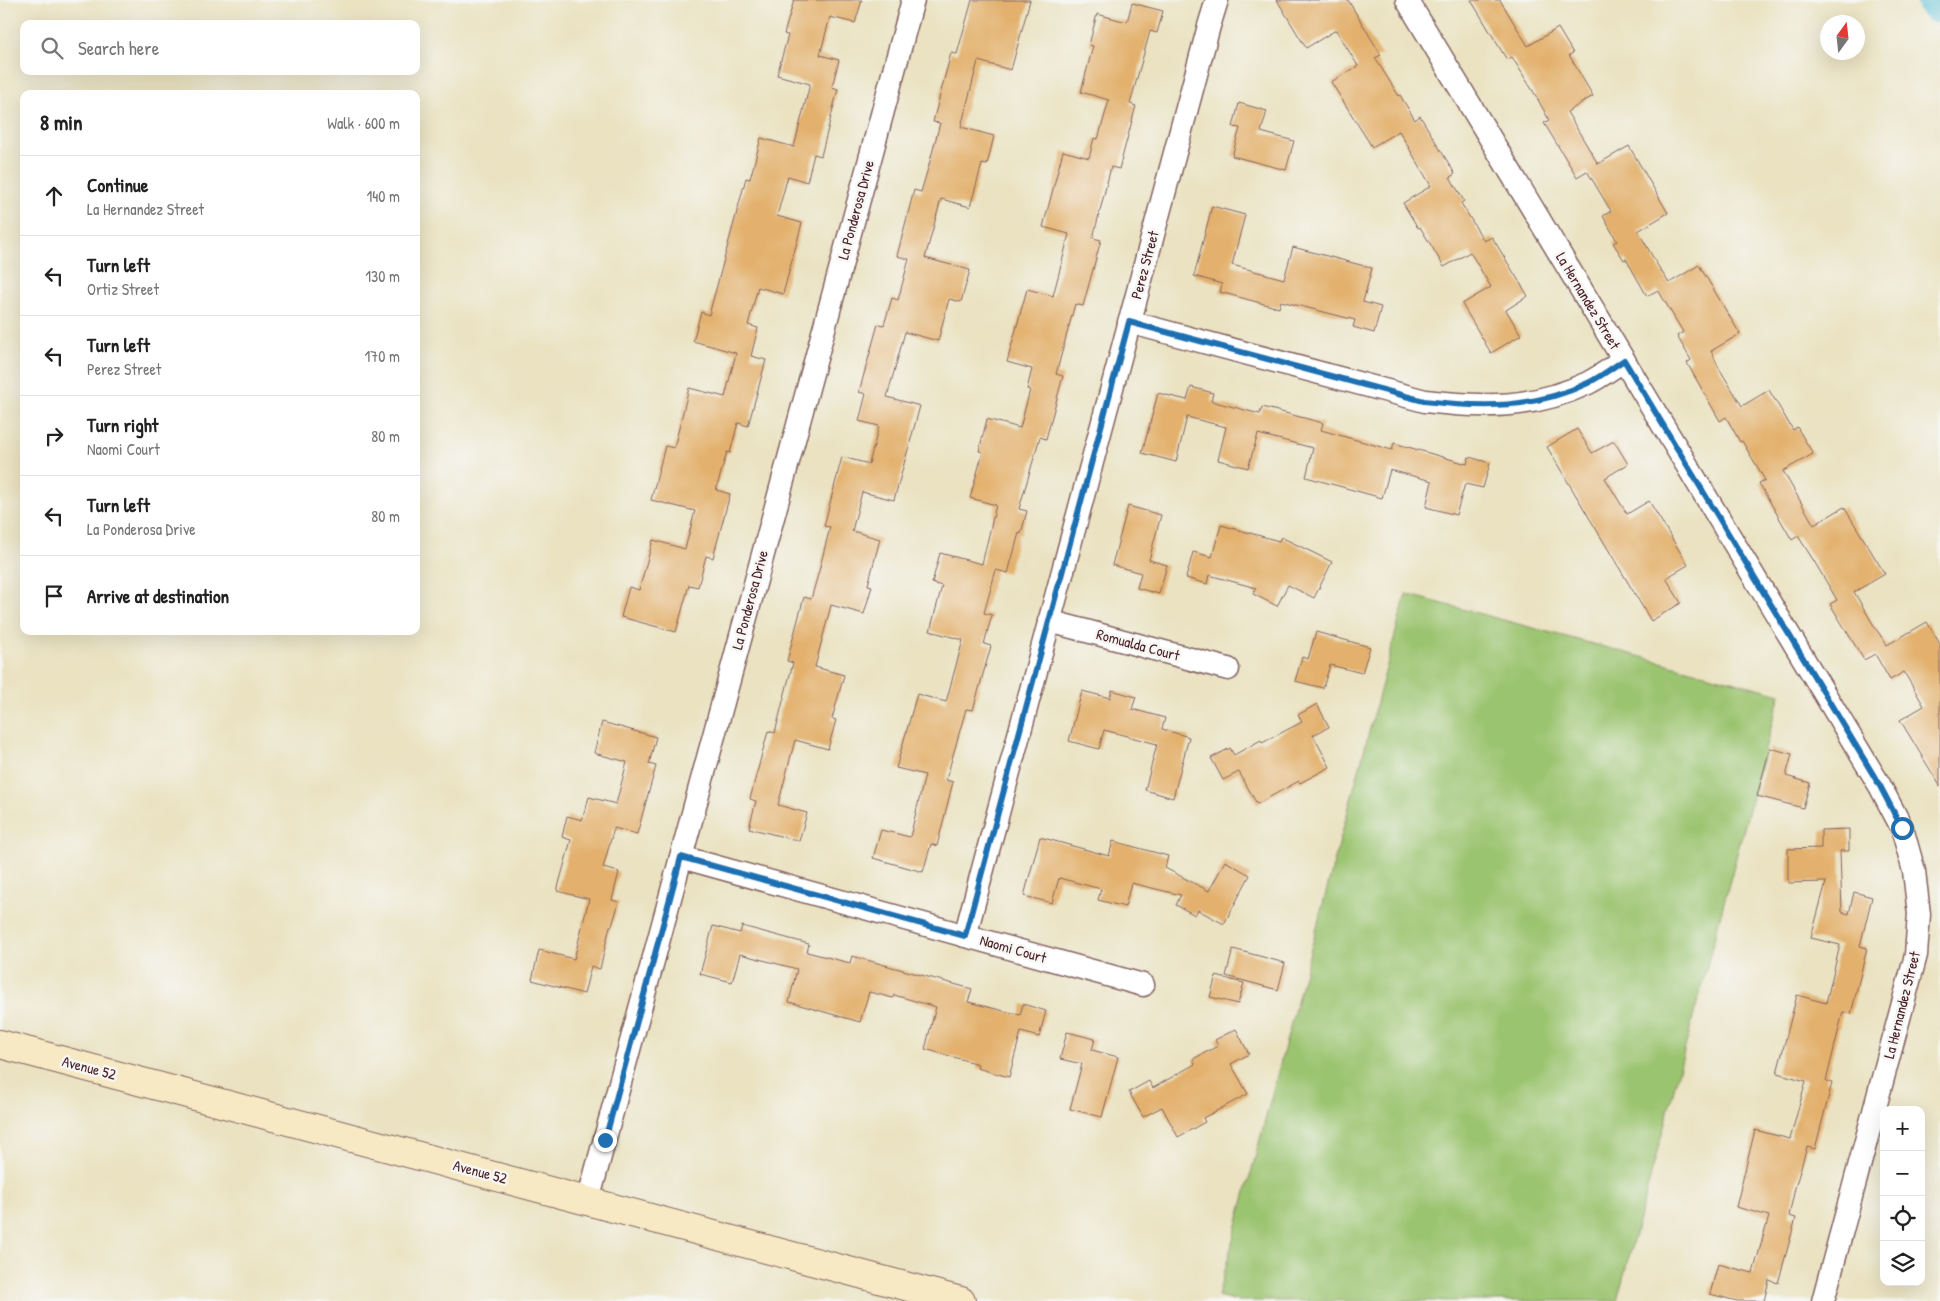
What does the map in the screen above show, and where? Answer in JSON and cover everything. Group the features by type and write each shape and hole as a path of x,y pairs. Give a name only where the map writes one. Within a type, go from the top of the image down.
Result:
{"main road":[{"name":"Avenue 52","path":"0,1044 961,1301"}],"street":[{"name":"La Ponderosa Drive","path":"588,1201 913,0"},
{"name":"Perez Street","path":"965,936 1217,0"},
{"name":"La Hernandez Street","path":"1407,0 1880,786 1902,828 1914,870 1919,914 1916,955 1823,1301"},
{"path":"1129,322 1424,401 1466,406 1509,406 1549,397 1588,383 1624,360"},
{"name":"Romualda Court","path":"1049,621 1228,669"},
{"name":"Naomi Court","path":"681,857 1143,985"}],"green space":[{"path":"1406,594 1780,694 1617,1301 1238,1301 1218,1296"}],"building":[{"path":"794,0 862,0 855,23 830,17 820,55 839,60 832,87 838,89 821,156 814,154 807,182 788,176 777,216 802,223 783,294 758,287 748,325 758,328 751,356 766,360 748,426 738,423 730,453 727,452 716,490 730,494 713,558 706,556 698,587 689,585 676,632 621,617 629,587 639,590 653,540 685,549 695,511 651,500 665,446 674,448 689,388 725,397 736,353 693,341 701,312 709,315 746,178 750,179 761,138 794,147 810,84 777,75 788,35 784,34"},
{"path":"972,0 1030,0 1011,70 978,61 961,127 994,136 987,165 982,164 970,207 941,199 925,258 970,270 961,302 949,299 938,341 905,332 887,397 920,406 894,500 862,492 852,531 880,539 868,585 872,586 864,614 831,605 815,667 844,675 832,719 836,720 828,749 795,740 778,805 807,813 799,841 749,828 756,801 750,799 768,731 775,733 793,663 787,661 804,597 811,599 819,571 830,527 824,526 842,457 869,464 879,426 859,421 866,394 859,392 878,324 884,325 892,298 898,300 909,259 897,256 914,190 921,192 929,165 940,123 933,122 951,53 957,54"},
{"path":"1277,0 1348,0 1381,55 1375,58 1415,120 1420,116 1455,174 1450,177 1464,201 1461,203 1484,241 1492,237 1528,296 1506,310 1521,335 1491,353 1462,304 1491,287 1470,252 1444,267 1403,203 1431,186 1399,131 1372,147 1331,82 1358,66 1336,30 1306,48"},
{"path":"1471,0 1500,0 1528,46 1558,28 1573,53 1569,55 1593,96 1567,112 1598,164 1629,146 1668,213 1638,231 1658,266 1669,283 1699,265 1740,334 1711,351 1719,368 1742,406 1769,390 1793,430 1797,427 1813,454 1783,471 1814,525 1844,507 1885,574 1854,592 1876,629 1887,645 1927,622 1940,644 1940,786 1900,720 1924,706 1904,672 1890,680 1875,654 1864,660 1830,604 1837,600 1814,561 1798,536 1792,540 1759,483 1765,480 1742,441 1740,442 1726,417 1720,421 1687,363 1691,360 1677,336 1683,332 1658,290 1647,296 1626,259 1624,260 1613,243 1617,241 1603,216 1611,211 1587,171 1577,177 1544,123 1549,120 1536,96 1512,57 1507,60"},
{"path":"1132,3 1163,11 1157,33 1150,31 1130,104 1136,106 1119,169 1111,167 1093,238 1101,240 1083,306 1075,304 1056,374 1063,376 1046,439 1040,437 1019,509 1027,511 1021,534 1019,533 1008,573 996,570 984,613 992,615 984,644 991,646 973,710 966,709 946,780 953,782 937,846 931,844 923,872 873,858 881,830 910,837 925,775 896,768 917,694 946,702 963,640 930,631 942,586 932,583 940,553 982,564 996,505 970,498 983,452 979,451 987,419 1020,428 1030,390 1027,389 1032,369 1007,362 1027,289 1053,296 1069,234 1043,227 1063,151 1089,158 1094,138 1098,139 1109,100 1081,92 1093,46 1089,45 1097,14 1127,22"},
{"path":"1239,103 1267,111 1261,132 1294,141 1286,170 1232,156 1240,128 1233,127"},
{"path":"1212,206 1245,215 1232,265 1284,279 1293,247 1372,268 1363,302 1381,307 1374,333 1353,327 1355,320 1281,301 1279,308 1220,292 1222,284 1194,276"},
{"path":"1191,387 1213,393 1211,401 1260,414 1262,407 1323,423 1321,430 1392,450 1394,443 1467,464 1469,457 1490,463 1483,488 1465,484 1456,515 1426,507 1432,481 1390,470 1382,498 1306,477 1313,448 1258,434 1248,468 1218,460 1226,427 1187,417 1176,462 1142,453 1158,393 1187,400"},
{"path":"1577,429 1592,453 1614,441 1628,464 1605,478 1627,514 1649,501 1688,565 1666,578 1681,603 1651,621 1547,447"},
{"path":"1128,506 1161,515 1149,560 1167,565 1159,594 1137,588 1141,573 1112,565"},
{"path":"1221,525 1279,541 1281,537 1332,562 1314,598 1288,585 1277,606 1253,594 1256,588 1209,575 1207,584 1186,578 1193,552 1212,557"},
{"path":"1316,632 1370,647 1362,673 1330,665 1323,688 1295,681 1302,657 1308,659"},
{"path":"1112,690 1136,697 1132,709 1165,718 1162,729 1189,737 1173,798 1145,790 1157,744 1104,730 1099,749 1069,741 1082,691 1110,698"},
{"path":"1317,704 1329,727 1313,735 1330,767 1300,783 1299,781 1257,804 1239,772 1223,780 1211,758 1230,748 1234,755 1261,740 1262,743 1302,722 1298,715"},
{"path":"602,722 656,737 649,764 656,766 637,834 614,828 603,868 619,872 612,900 619,902 612,926 610,926 600,969 591,966 584,994 532,980 539,950 574,959 589,899 557,891 571,840 562,837 567,816 582,820 589,797 616,804 627,762 594,753"},
{"path":"1770,748 1792,754 1786,776 1810,783 1803,808 1757,796"},
{"path":"1849,829 1849,851 1840,851 1842,912 1849,914 1854,892 1872,897 1860,946 1867,948 1851,1014 1843,1012 1826,1081 1832,1083 1815,1149 1807,1147 1795,1188 1789,1216 1796,1218 1778,1283 1769,1280 1764,1301 1737,1301 1710,1294 1718,1264 1753,1273 1769,1216 1736,1207 1755,1130 1790,1139 1806,1081 1777,1073 1797,995 1826,1003 1840,945 1811,938 1826,882 1788,883 1788,849 1821,848 1821,830"},
{"path":"1040,837 1109,856 1113,841 1168,856 1165,868 1209,891 1225,861 1250,875 1224,924 1198,910 1195,915 1176,905 1181,895 1131,883 1125,907 1098,900 1101,889 1059,878 1052,903 1024,896"},
{"path":"713,926 740,933 742,926 809,944 807,952 850,963 852,956 972,989 968,1002 1020,1015 1023,1004 1046,1011 1039,1037 1021,1032 1009,1077 977,1068 978,1064 925,1049 936,1007 894,995 893,998 869,992 860,1022 789,1002 797,969 740,954 732,982 700,974"},
{"path":"1233,949 1285,963 1278,990 1226,976"},
{"path":"1216,976 1244,983 1238,1004 1210,997"},
{"path":"1236,1029 1249,1054 1231,1064 1248,1094 1203,1118 1205,1122 1178,1137 1162,1107 1143,1117 1129,1092 1149,1081 1153,1088 1195,1064 1193,1059 1218,1046 1215,1040"},
{"path":"1067,1032 1095,1039 1092,1050 1118,1057 1102,1117 1070,1109 1082,1064 1060,1059"}],"route":[{"path":"605,1140 681,857 965,936 1129,322 1424,401 1466,406 1509,406 1549,397 1588,383 1624,360 1880,786 1902,828"}]}
